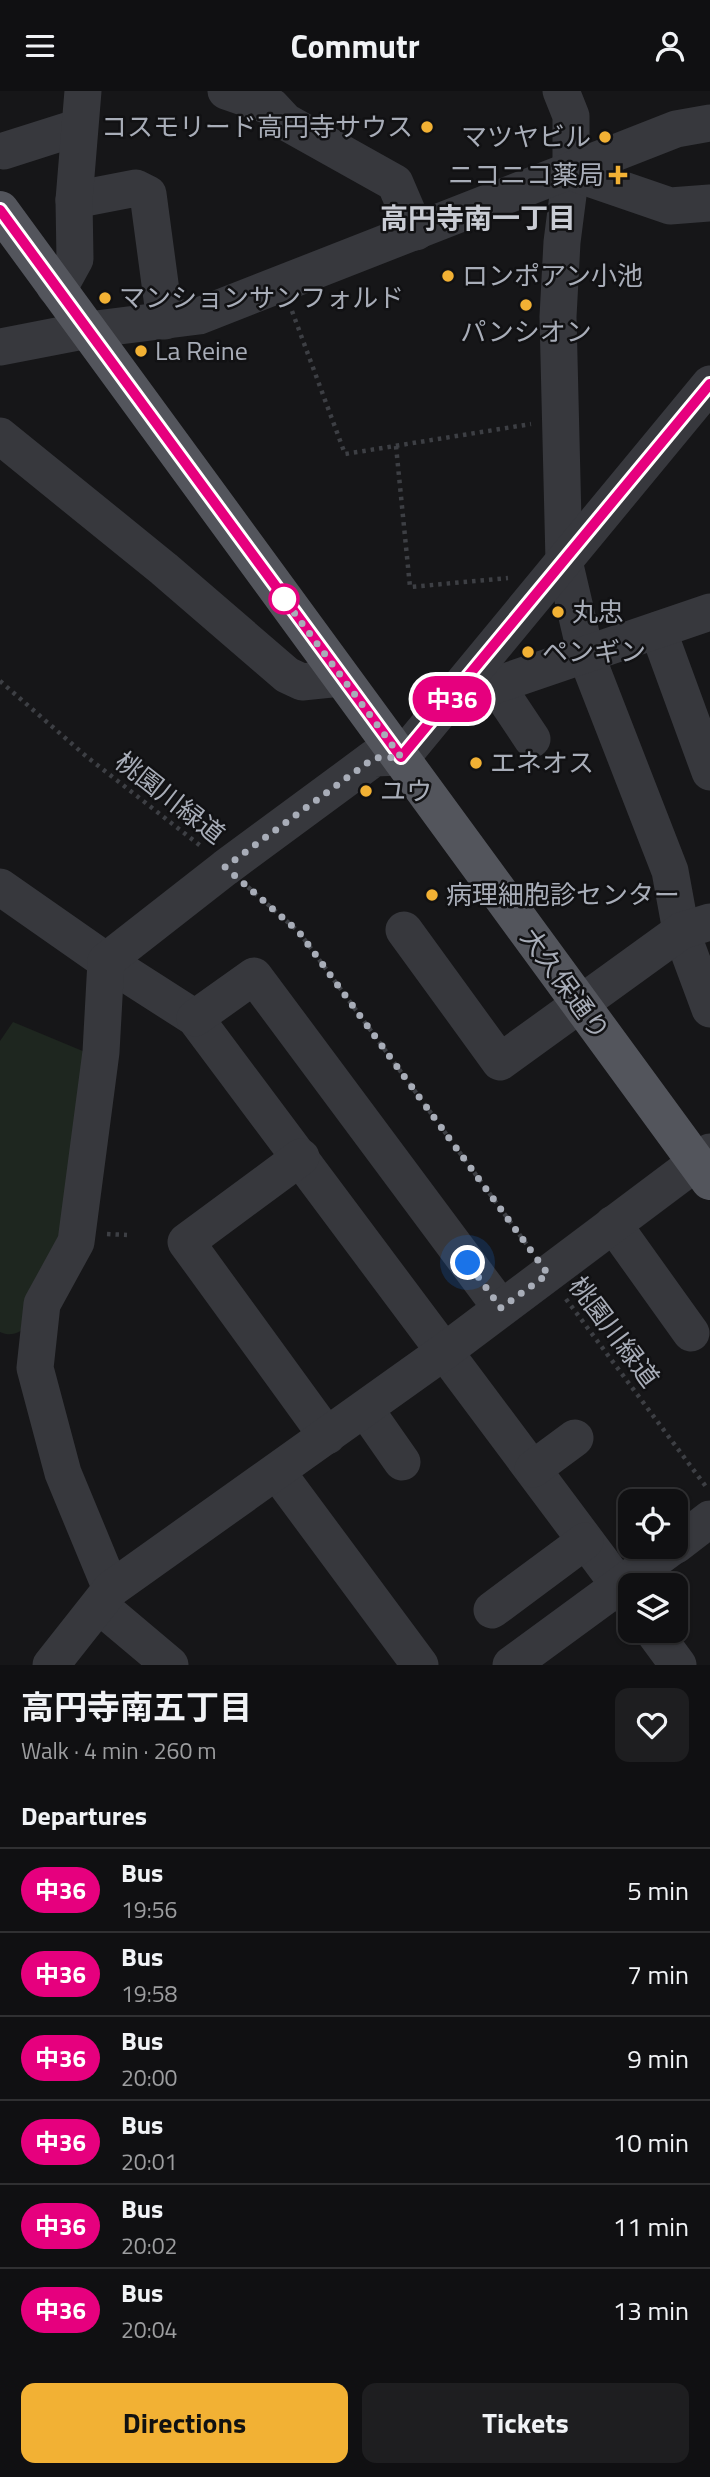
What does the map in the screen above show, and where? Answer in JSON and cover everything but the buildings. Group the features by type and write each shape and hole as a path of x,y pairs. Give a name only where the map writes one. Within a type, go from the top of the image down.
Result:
{"main road":[{"name":"大久保通り","path":"0,210 579,1004 705,1165"}],"street":[{"path":"55,287 64,279 75,259 74,201 83,91"},
{"path":"226,91 272,107 286,122 395,183 416,232"},
{"path":"561,91 571,116 571,172 559,292 559,568 586,655 670,871 695,926 710,1009"},
{"path":"0,347 88,330 199,316 676,129 710,123"},
{"path":"4,151 79,127"},
{"path":"571,172 670,206 710,202"},
{"path":"74,201 136,188 148,194 165,321"},
{"path":"170,1665 105,1598 63,1473 35,1368 42,1304 76,1242 78,1232 101,1052 106,961 225,867 374,758 401,757 456,695 710,384"},
{"path":"0,436 164,569 287,675 302,682 341,678"},
{"path":"456,695 496,685 710,612"},
{"path":"658,630 710,772"},
{"path":"496,685 532,739"},
{"path":"0,887 106,961 195,1018 618,1584"},
{"path":"404,930 500,1062 579,1004 695,926"},
{"path":"195,1018 254,976 501,1308"},
{"path":"301,1157 186,1242 327,1436"},
{"path":"51,1665 105,1598 446,1351 613,1224 705,1165"},
{"path":"613,1224 691,1333"},
{"path":"365,1409 402,1462"},
{"path":"533,1469 575,1438"},
{"path":"276,1472 420,1665"},
{"path":"688,1536 710,1519"},
{"path":"492,1609 585,1541"},
{"path":"646,1573 660,1559"},
{"path":"511,1665 618,1597"},
{"path":"662,1643 678,1665"}],"path":[{"path":"282,284 345,454 561,419"},
{"path":"396,446 410,587 559,568"},
{"name":"桃園川緑道","path":"0,681 87,757 225,867 299,932 710,1492"}],"shaded area":[{"path":"13,1022 85,1052 73,1194 27,1327 17,1333 8,1334 0,1332 0,1041"}],"bus line":[{"name":"中36","path":"0,210 401,757 456,695 710,384"}],"place":[{"name":"コスモリード高円寺サウス","path":"427,127"},
{"name":"マツヤビル","path":"605,137"},
{"name":"ニコニコ薬局","path":"618,175"},
{"name":"ロンポアン小池","path":"448,276"},
{"name":"マンションサンフォルド","path":"105,298"},
{"name":"パンシオン","path":"526,305"},
{"name":"La Reine","path":"141,351"},
{"name":"丸忠","path":"558,612"},
{"name":"ペンギン","path":"528,652"},
{"name":"エネオス","path":"476,763"},
{"name":"ユウ","path":"366,791"},
{"name":"病理細胞診センター","path":"432,895"}],"district":[{"name":"高円寺南一丁目","path":"478,218"}],"route":[{"path":"284,599 278,591 401,757 374,758 225,867 299,932 548,1274 501,1308 468,1263"}]}
